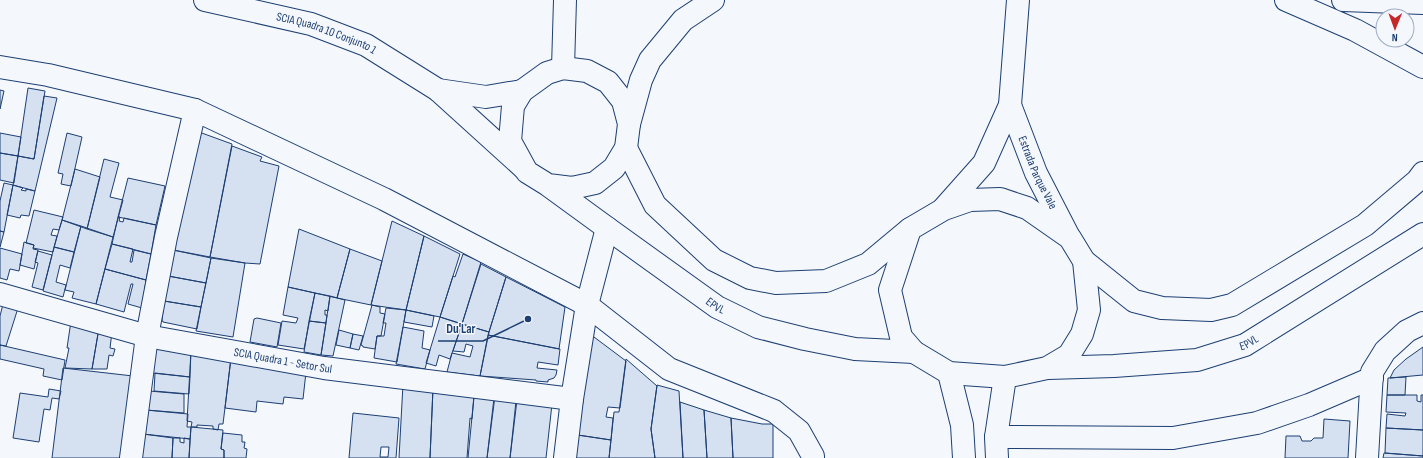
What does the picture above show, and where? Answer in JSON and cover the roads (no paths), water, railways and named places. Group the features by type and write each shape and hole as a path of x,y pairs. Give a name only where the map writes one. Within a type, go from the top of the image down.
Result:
{"main road":[{"name":"SCIA Quadra 10 Conjunto 1","path":"205,0 311,24 366,45 438,90 527,172"},
{"path":"563,68 565,0"},
{"path":"629,124 623,101 608,82 587,71 563,68 547,73 522,91 512,106 510,141 527,172 548,185 572,188 595,183 614,168 626,148 629,124 641,80 650,60 683,20 713,0"},
{"name":"Estrada Parque Vale","path":"944,209 984,163 1010,105 1018,0"},
{"path":"1286,0 1355,30 1423,68"},
{"path":"1343,0 1423,3"},
{"path":"0,67 48,75 195,110 384,199 587,305 669,369 774,411 799,431 813,458"},
{"name":"SCIA Quadra 10 Conjunto 1","path":"438,90 486,97 522,91"},
{"name":"Estrada Parque Vale","path":"1010,105 1036,173 1070,238 1084,260"},
{"path":"131,458 147,336 166,237 195,110"},
{"path":"626,148 655,205 714,260 750,278 776,283 826,281 868,264 910,229 944,209 970,200 1000,199 1027,208 1070,238"},
{"path":"1084,260 1134,301 1162,308 1211,310 1232,305 1364,225 1417,181 1423,173"},
{"name":"EPVL","path":"548,185 717,307 758,327 805,339 855,349 914,352"},
{"path":"565,458 572,399 587,305 607,228"},
{"path":"910,229 890,290 901,337 914,352 949,373 1006,376 1047,368 1069,355 1082,334 1089,310 1084,260"},
{"name":"EPVL","path":"1047,368 1114,366 1197,360 1245,345 1423,234"},
{"name":"SCIA Quadra 1 - Setor Sul","path":"0,294 147,336 324,368 572,399"},
{"path":"1367,458 1372,372 1385,351 1407,331 1423,322"},
{"path":"949,373 962,425 964,458"},
{"path":"1006,376 997,448 1173,438 1257,423 1309,405 1372,378"}],"place":[{"name":"Du'Lar","path":"528,319"}]}
